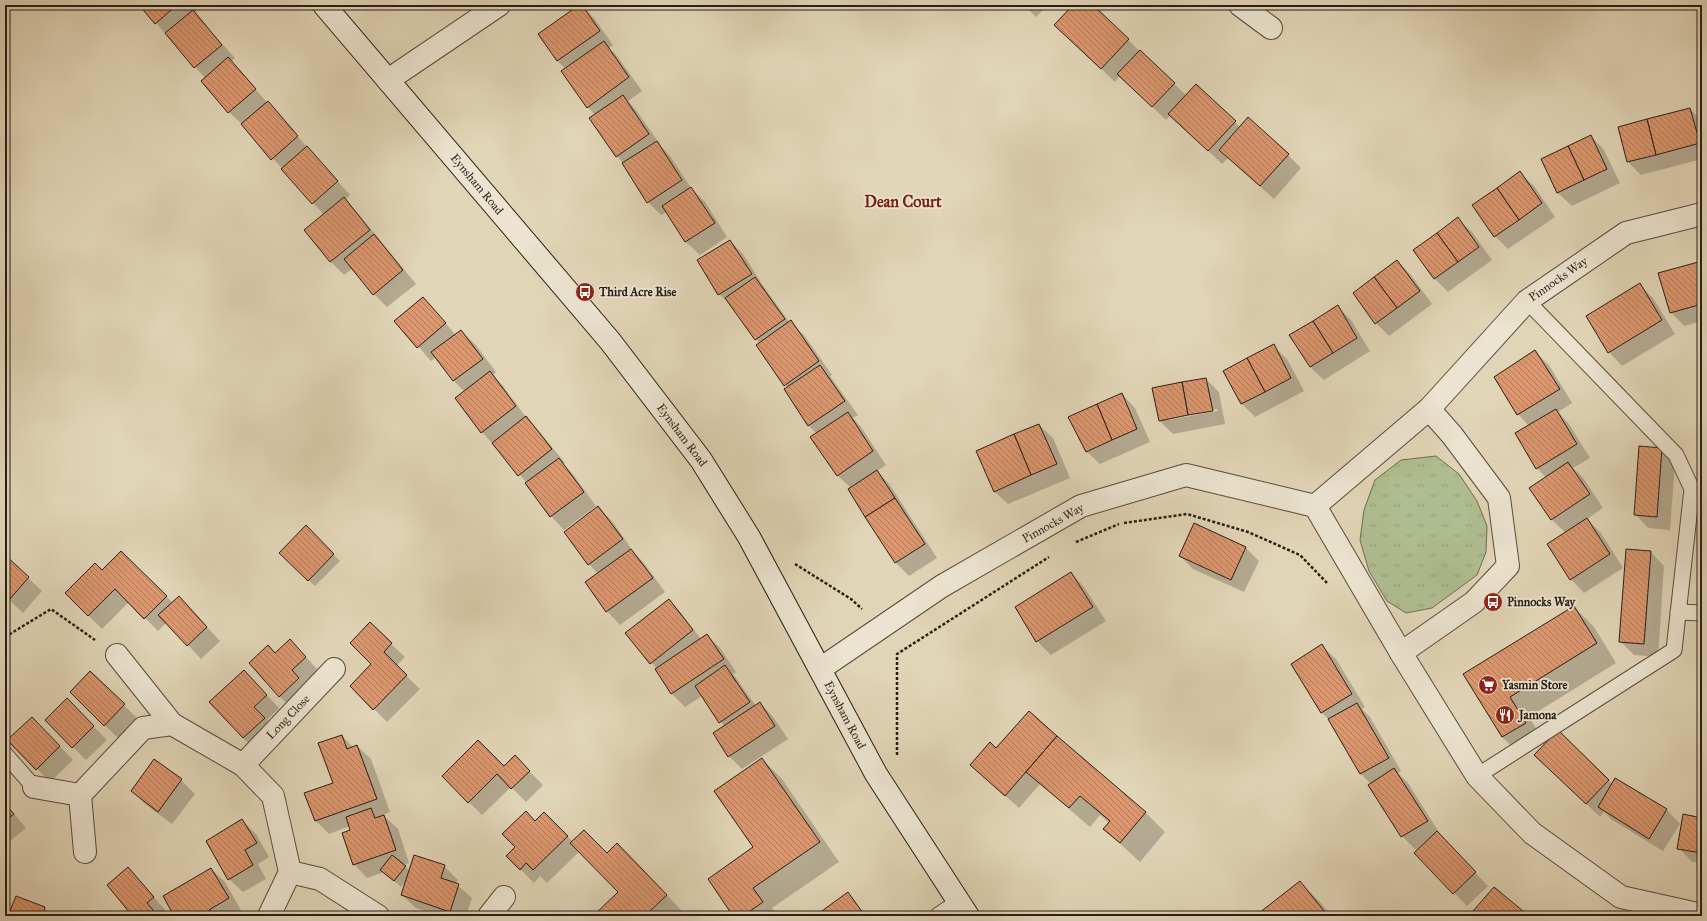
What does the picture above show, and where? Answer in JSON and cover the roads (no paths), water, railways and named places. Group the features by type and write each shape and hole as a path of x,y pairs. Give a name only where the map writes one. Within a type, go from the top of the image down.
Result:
{"street":[{"name":"Eynsham Road","path":"324,5 610,341 701,460 749,537 876,774 963,909"},
{"path":"388,80 499,5"},
{"path":"1240,5 1271,28"},
{"name":"Pinnocks Way","path":"820,669 942,586 1081,506 1186,475 1315,506 1428,409 1527,300 1626,233 1702,214"},
{"path":"1401,653 1474,602 1508,566 1499,498 1452,435 1428,409"},
{"path":"1315,506 1401,653 1477,776 1532,833 1621,897 1702,915"},
{"path":"117,655 172,724 243,765 273,796 290,872 269,916"},
{"name":"Long Close","path":"243,765 334,669"},
{"path":"85,852 80,795 143,728 172,724"},
{"path":"34,787 80,795"},
{"path":"290,872 320,879 378,916"},
{"path":"489,916 504,897"}],"lane":[{"path":"1477,776 1674,650 1678,612 1697,490 1676,456 1527,300"},
{"path":"1678,612 1702,613"},
{"path":"5,754 34,787"},
{"path":"937,916 963,909"}],"place":[{"name":"Third Acre Rise","path":"585,292"},
{"name":"Pinnocks Way","path":"1493,602"},
{"name":"Yasmin Store","path":"1488,685"},
{"name":"Jamona","path":"1505,715"}],"district":[{"name":"Dean Court","path":"903,201"}]}
